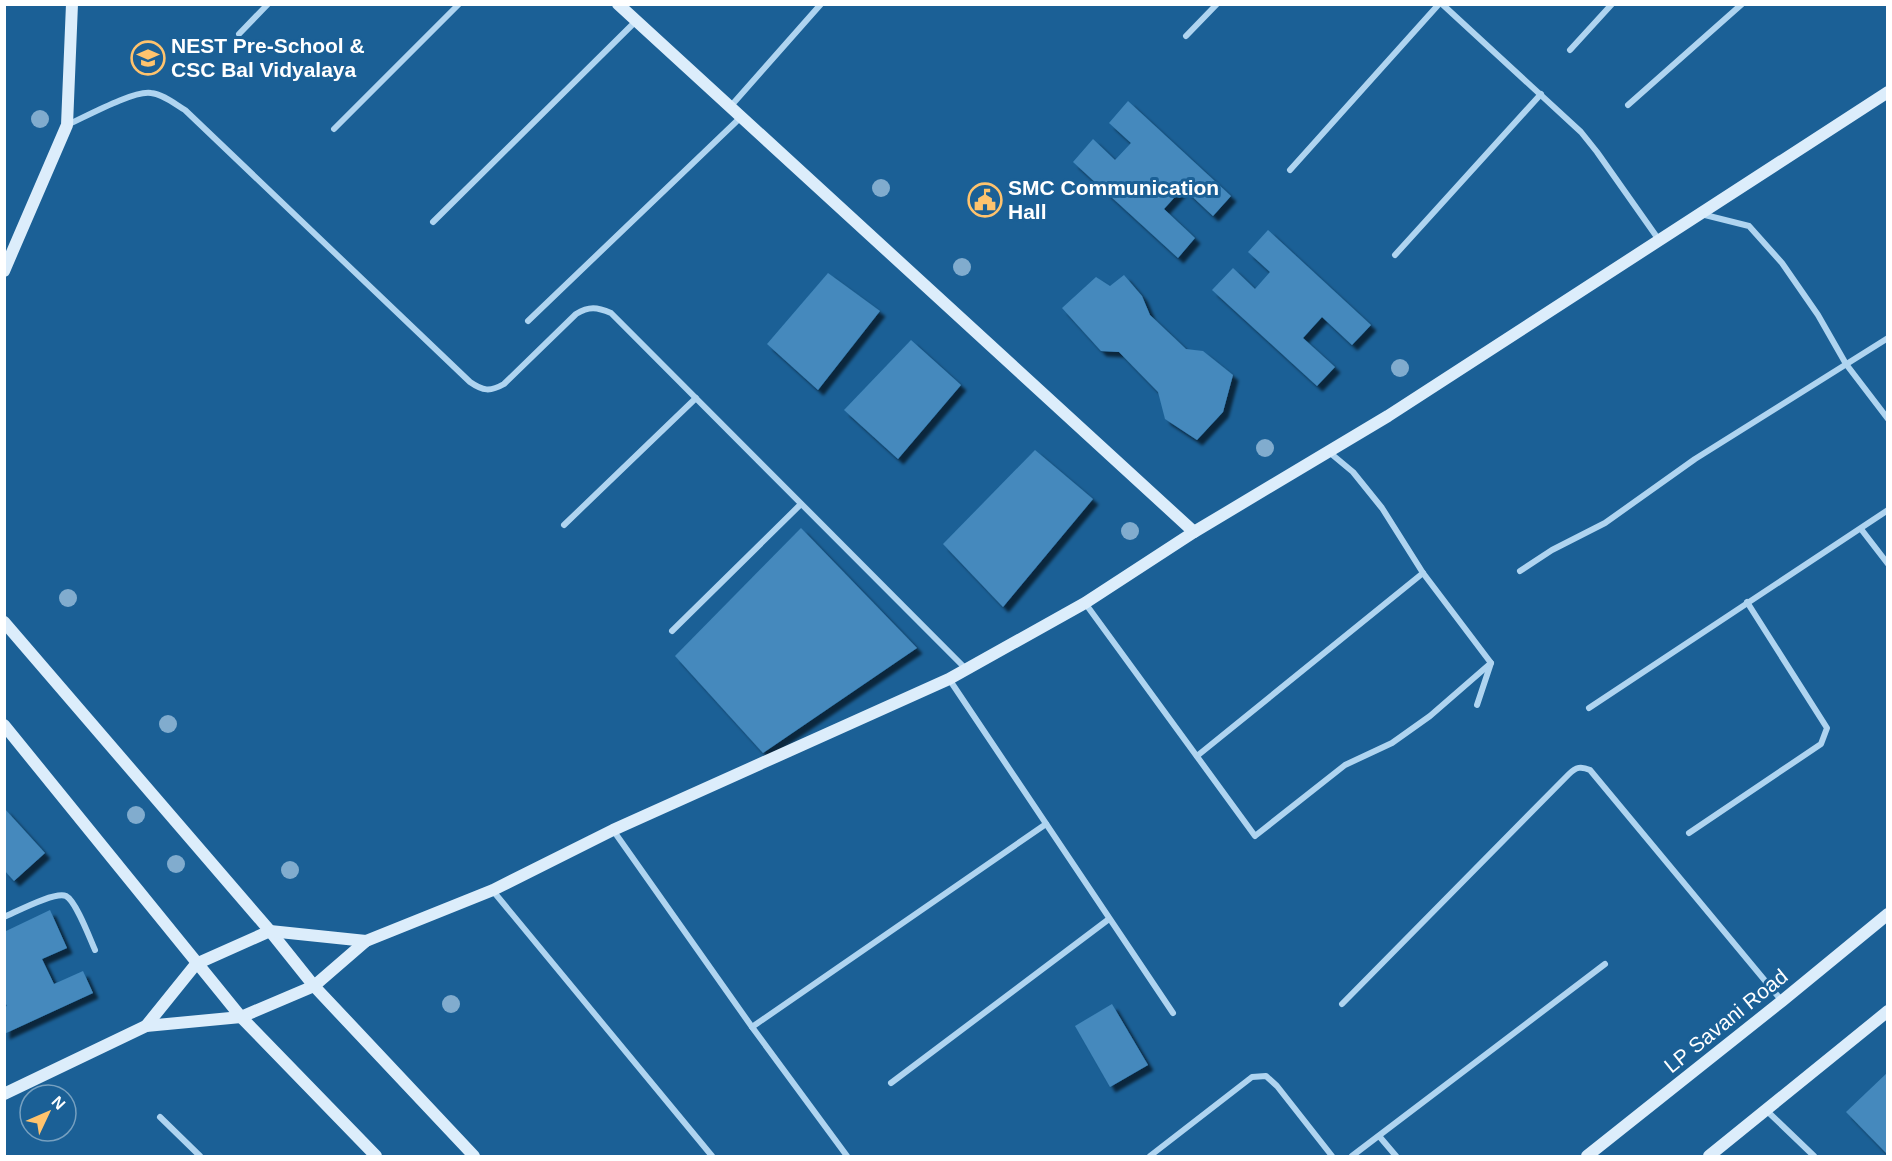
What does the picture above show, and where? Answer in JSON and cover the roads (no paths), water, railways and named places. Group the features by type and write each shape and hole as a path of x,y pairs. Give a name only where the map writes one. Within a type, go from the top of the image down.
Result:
{"street":[{"path":"4,271 67,125 72,4"},
{"path":"238,34 268,4"},
{"path":"334,129 459,4"},
{"path":"729,108 821,4"},
{"path":"1186,36 1217,4"},
{"path":"1290,170 1440,4 1590,141 1659,240"},
{"path":"1570,50 1612,4"},
{"path":"1628,105 1742,4"},
{"path":"624,6 636,21 729,108 1194,532"},
{"path":"432,222 636,21"},
{"path":"67,125 133,96 150,92 184,110 480,389 492,391 504,384 576,314 587,307 599,308 611,313 966,669"},
{"path":"4,1094 146,1026 241,1017 314,986 366,941 493,890 613,830 949,679 1085,603 1194,532 1398,410 1887,92"},
{"path":"1395,255 1541,94"},
{"path":"528,321 740,118"},
{"path":"1700,214 1749,226 1782,263 1818,315 1846,364 1887,419"},
{"path":"1521,571 1552,550 1605,523 1695,459 1887,338"},
{"path":"564,525 696,398"},
{"path":"1329,452 1353,472 1382,508 1424,573 1491,663"},
{"path":"672,632 801,504"},
{"path":"1589,708 1887,510"},
{"path":"1861,529 1887,564"},
{"path":"1197,756 1424,573"},
{"path":"1689,833 1821,744 1827,728 1747,602"},
{"path":"1085,603 1255,836 1345,765 1392,743 1430,716 1491,663"},
{"path":"4,622 314,986 474,1156"},
{"path":"1477,705 1491,663"},
{"path":"949,679 1173,1013"},
{"path":"4,725 241,1017 376,1156"},
{"path":"1342,1004 1569,774 1582,767 1590,770 1782,1001"},
{"path":"752,1028 1046,824"},
{"path":"613,830 752,1028 847,1156"},
{"path":"493,890 712,1156"},
{"path":"4,917 56,895 66,896 72,903 95,950"},
{"name":"LP Savani Road","path":"1587,1156 1887,914"},
{"path":"891,1083 1109,919"},
{"path":"146,1026 196,964 270,932 366,941"},
{"path":"1352,1156 1605,964"},
{"path":"1709,1156 1887,1011"},
{"path":"1150,1156 1252,1077 1266,1076 1277,1086 1332,1156"},
{"path":"1766,1110 1814,1156"},
{"path":"160,1117 200,1156"},
{"path":"1379,1136 1396,1156"}],"place":[{"name":"NEST Pre-School & CSC Bal Vidyalaya","path":"148,58"},
{"name":"SMC Communication Hall","path":"985,200"}]}
